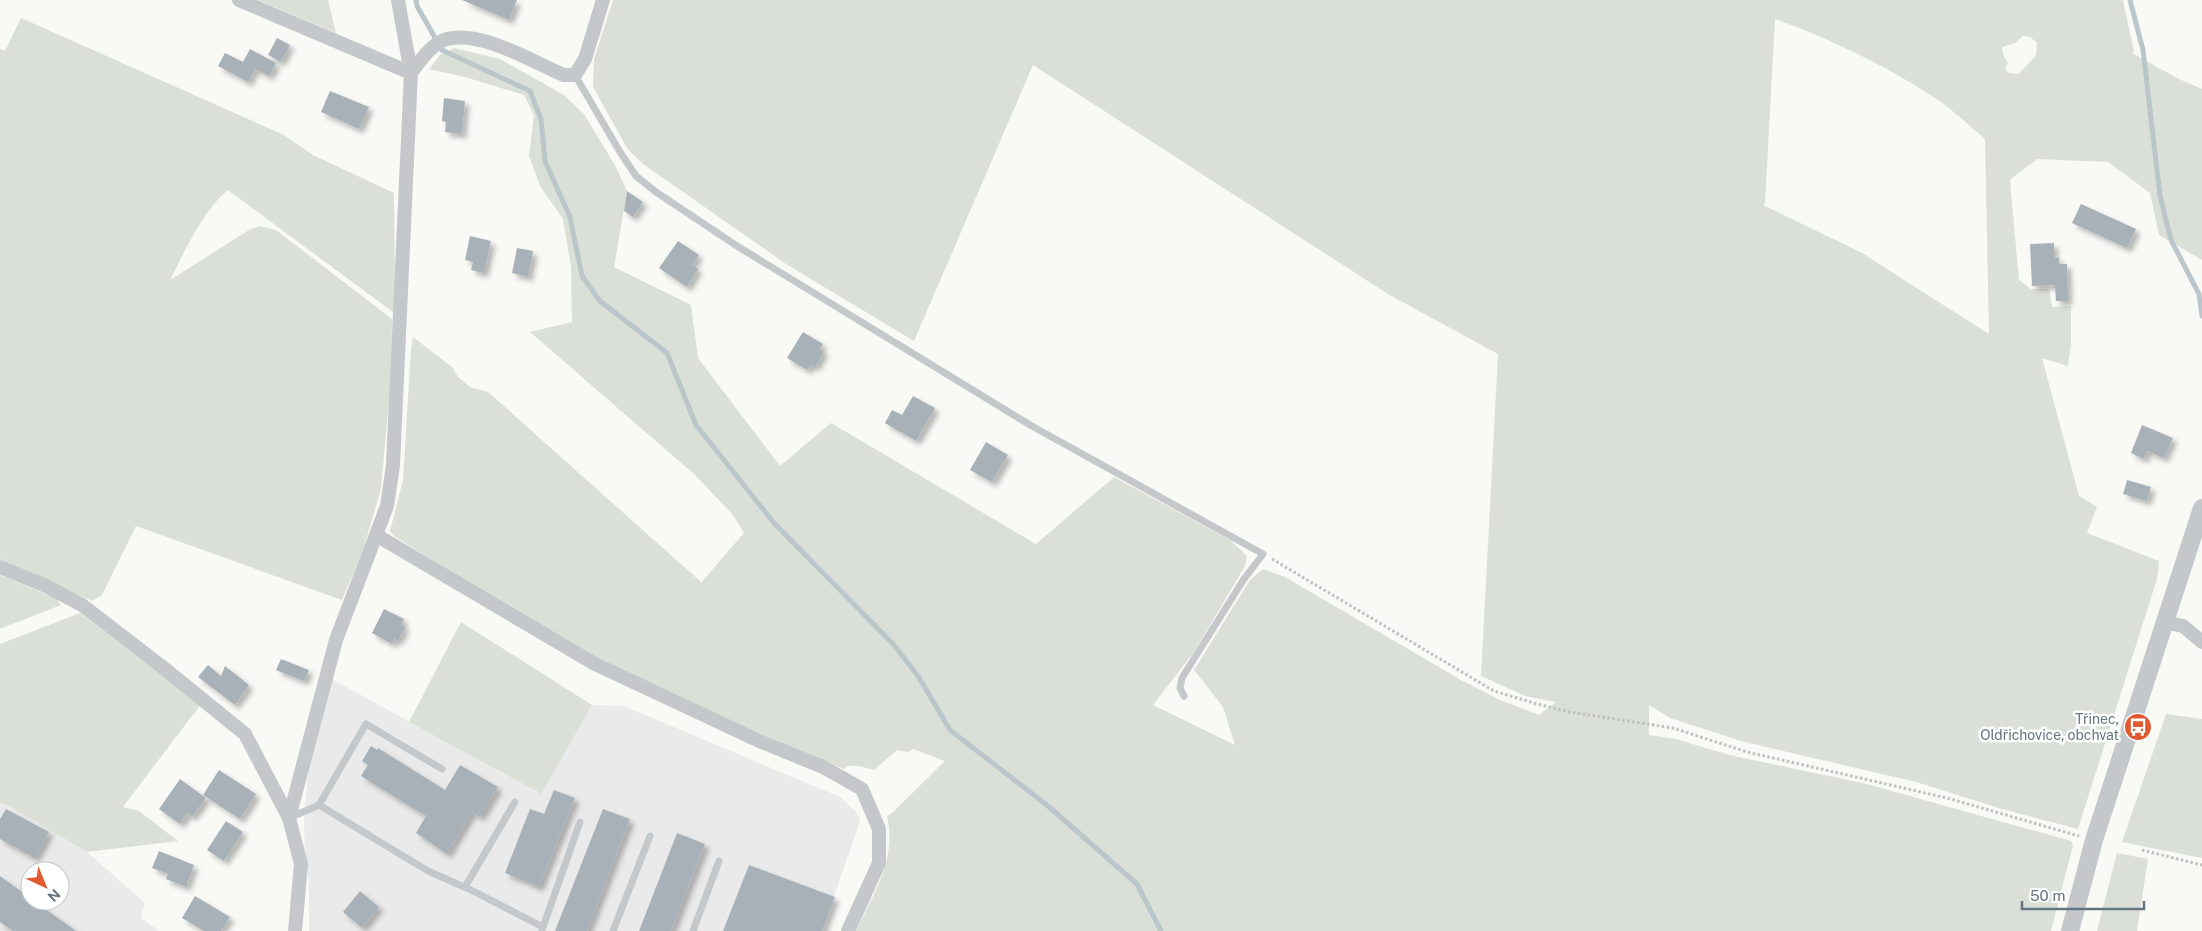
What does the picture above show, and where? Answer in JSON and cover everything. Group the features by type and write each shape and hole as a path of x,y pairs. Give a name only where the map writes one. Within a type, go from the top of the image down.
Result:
{"street":[{"path":"239,0 411,73"},
{"path":"290,818 336,640 387,506 393,465 411,73 398,0"},
{"path":"411,73 428,51 447,39 470,38 490,42 564,75 576,75 585,60 604,0"},
{"path":"2070,931 2094,840 2202,508"},
{"path":"376,534 595,664 757,740 823,767 862,790 879,829 879,863 848,931"},
{"path":"0,567 46,586 82,605 165,668 246,734 290,818 301,864 294,931"},
{"path":"2164,622 2183,626 2202,642"}],"lane":[{"path":"576,75 636,176 656,192 737,246 1030,425 1263,554 1244,579 1182,678 1180,688 1184,696"},
{"path":"290,818 318,805 366,724 442,769"},
{"path":"465,887 515,802"},
{"path":"318,805 428,871 465,887 542,929 580,822"},
{"path":"613,931 650,836"},
{"path":"693,931 719,861"}],"path":[{"path":"1263,554 1494,691 1570,712 1673,728 1747,752 1947,798 2094,840"},
{"path":"2142,850 2202,865"}],"shaded area":[{"path":"258,0 328,0 336,33"},
{"path":"613,0 2123,0 2134,52 2132,53 2179,79 2202,89 2202,260 2159,235 2150,193 2108,162 2037,159 2010,180 2019,280 2031,289 2049,289 2052,307 2071,306 2071,344 2068,366 2042,358 2079,496 2097,507 2087,533 2159,561 2157,579 2078,829 2002,809 1916,782 1741,741 1670,718 1649,705 1649,735 1676,739 1729,755 1867,784 2071,841 2073,845 2051,931 856,931 882,875 886,861 889,847 887,816 945,761 913,749 908,752 897,750 874,770 859,766 847,766 844,769 603,667 394,536 390,531 403,480 413,337 452,367 458,377 470,387 488,392 701,582 700,584 744,533 733,515 695,475 530,332 572,322 571,267 563,219 540,186 529,156 534,115 524,95 465,77 429,69 440,55 454,48 500,59 564,95 584,114 616,167 627,191 614,267 691,305 698,358 780,466 831,423 1036,544 1114,477 1230,540 1247,556 1245,566 1194,652 1153,705 1235,745 1223,707 1194,670 1250,580 1263,569 1285,577 1461,680 1498,699 1539,715 1556,702 1525,696 1481,676 1498,354 1388,294 1033,65 914,341 786,264 643,164 627,148 593,87 594,59","holes":["1775,19 1880,65 1944,105 1985,139 1989,334 1862,253 1763,205 1765,203","2023,36 2030,37 2037,43 2036,55 2019,74 2009,73 2005,69 2008,63 2003,54 2002,47 2015,43"]},
{"path":"21,18 284,135 313,155 394,193 395,297 393,312 228,190 210,208 188,244 170,280 249,230 260,226 276,230 392,319 391,378 381,489 363,550 342,600 136,526 102,595 92,601 0,559 0,49 5,51"},
{"path":"0,575 55,598 61,605 0,629"},
{"path":"80,613 201,704 123,807 139,811 178,841 87,852 6,804 0,803 0,644"},
{"path":"461,622 592,705 541,794 409,722"},
{"path":"332,679 540,794 592,705 624,706 840,797 857,813 860,821 822,931 309,931 309,881 305,857 304,823 309,759"},
{"path":"2166,714 2202,719 2202,858 2122,842"},
{"path":"0,803 6,804 87,852 145,903 141,918 159,931 0,931"},
{"path":"2117,853 2148,859 2137,931 2097,931"}],"building":[{"path":"462,0 517,0 509,20"},
{"path":"277,38 290,45 281,62 268,55"},
{"path":"250,49 276,63 269,76 255,69 248,82 218,66 225,53 243,62"},
{"path":"330,91 369,107 359,129 321,112"},
{"path":"444,98 465,101 462,134 445,132 446,122 442,121"},
{"path":"627,191 643,202 633,217 624,211"},
{"path":"2081,204 2136,229 2127,248 2072,223"},
{"path":"470,236 491,241 484,273 471,270 473,262 465,260"},
{"path":"678,241 699,255 692,265 698,269 687,287 659,268"},
{"path":"2054,243 2054,258 2059,258 2059,264 2067,264 2068,301 2056,301 2055,285 2032,286 2030,244"},
{"path":"517,248 533,251 528,277 512,273"},
{"path":"803,332 823,344 820,349 824,352 815,367 811,365 807,370 787,358"},
{"path":"913,396 935,408 916,441 885,423 892,410 902,415"},
{"path":"2142,425 2173,438 2164,458 2147,451 2144,459 2131,453"},
{"path":"986,442 1008,455 992,482 970,470"},
{"path":"2127,480 2151,487 2147,501 2123,494"},
{"path":"384,609 404,619 401,625 405,627 398,641 394,639 392,644 372,633"},
{"path":"281,659 309,670 304,681 276,670"},
{"path":"208,665 221,676 225,666 249,685 235,705 198,677"},
{"path":"371,746 377,750 378,748 445,790 460,765 498,787 480,817 472,812 447,854 416,833 426,816 361,776 368,765 362,761"},
{"path":"219,770 256,794 240,819 203,795"},
{"path":"180,779 206,798 192,817 187,813 180,824 159,809"},
{"path":"554,790 575,798 539,887 505,873 530,809 544,814"},
{"path":"6,809 49,832 35,858 0,839 0,819"},
{"path":"603,809 630,819 587,931 555,931"},
{"path":"226,821 243,832 224,861 207,850"},
{"path":"677,833 705,844 671,931 639,931"},
{"path":"159,851 194,865 186,887 166,879 168,874 152,868"},
{"path":"749,865 835,897 822,931 723,931"},
{"path":"0,876 20,891 20,911 48,911 76,931 13,931 0,922"},
{"path":"360,891 379,907 362,928 343,912"},
{"path":"195,896 230,917 221,931 204,931 182,918"}],"waterway":[{"path":"416,0 417,6 442,50 530,91 541,119 545,161 570,217 582,276 600,301 667,353 696,425 774,523 894,645 918,676 950,730 1048,806 1137,884 1161,931"},
{"path":"2130,0 2143,50 2160,196 2171,240 2199,294 2202,316"}],"place":[{"name":"Třinec, Oldřichovice, obchvat","path":"2138,727"}]}
